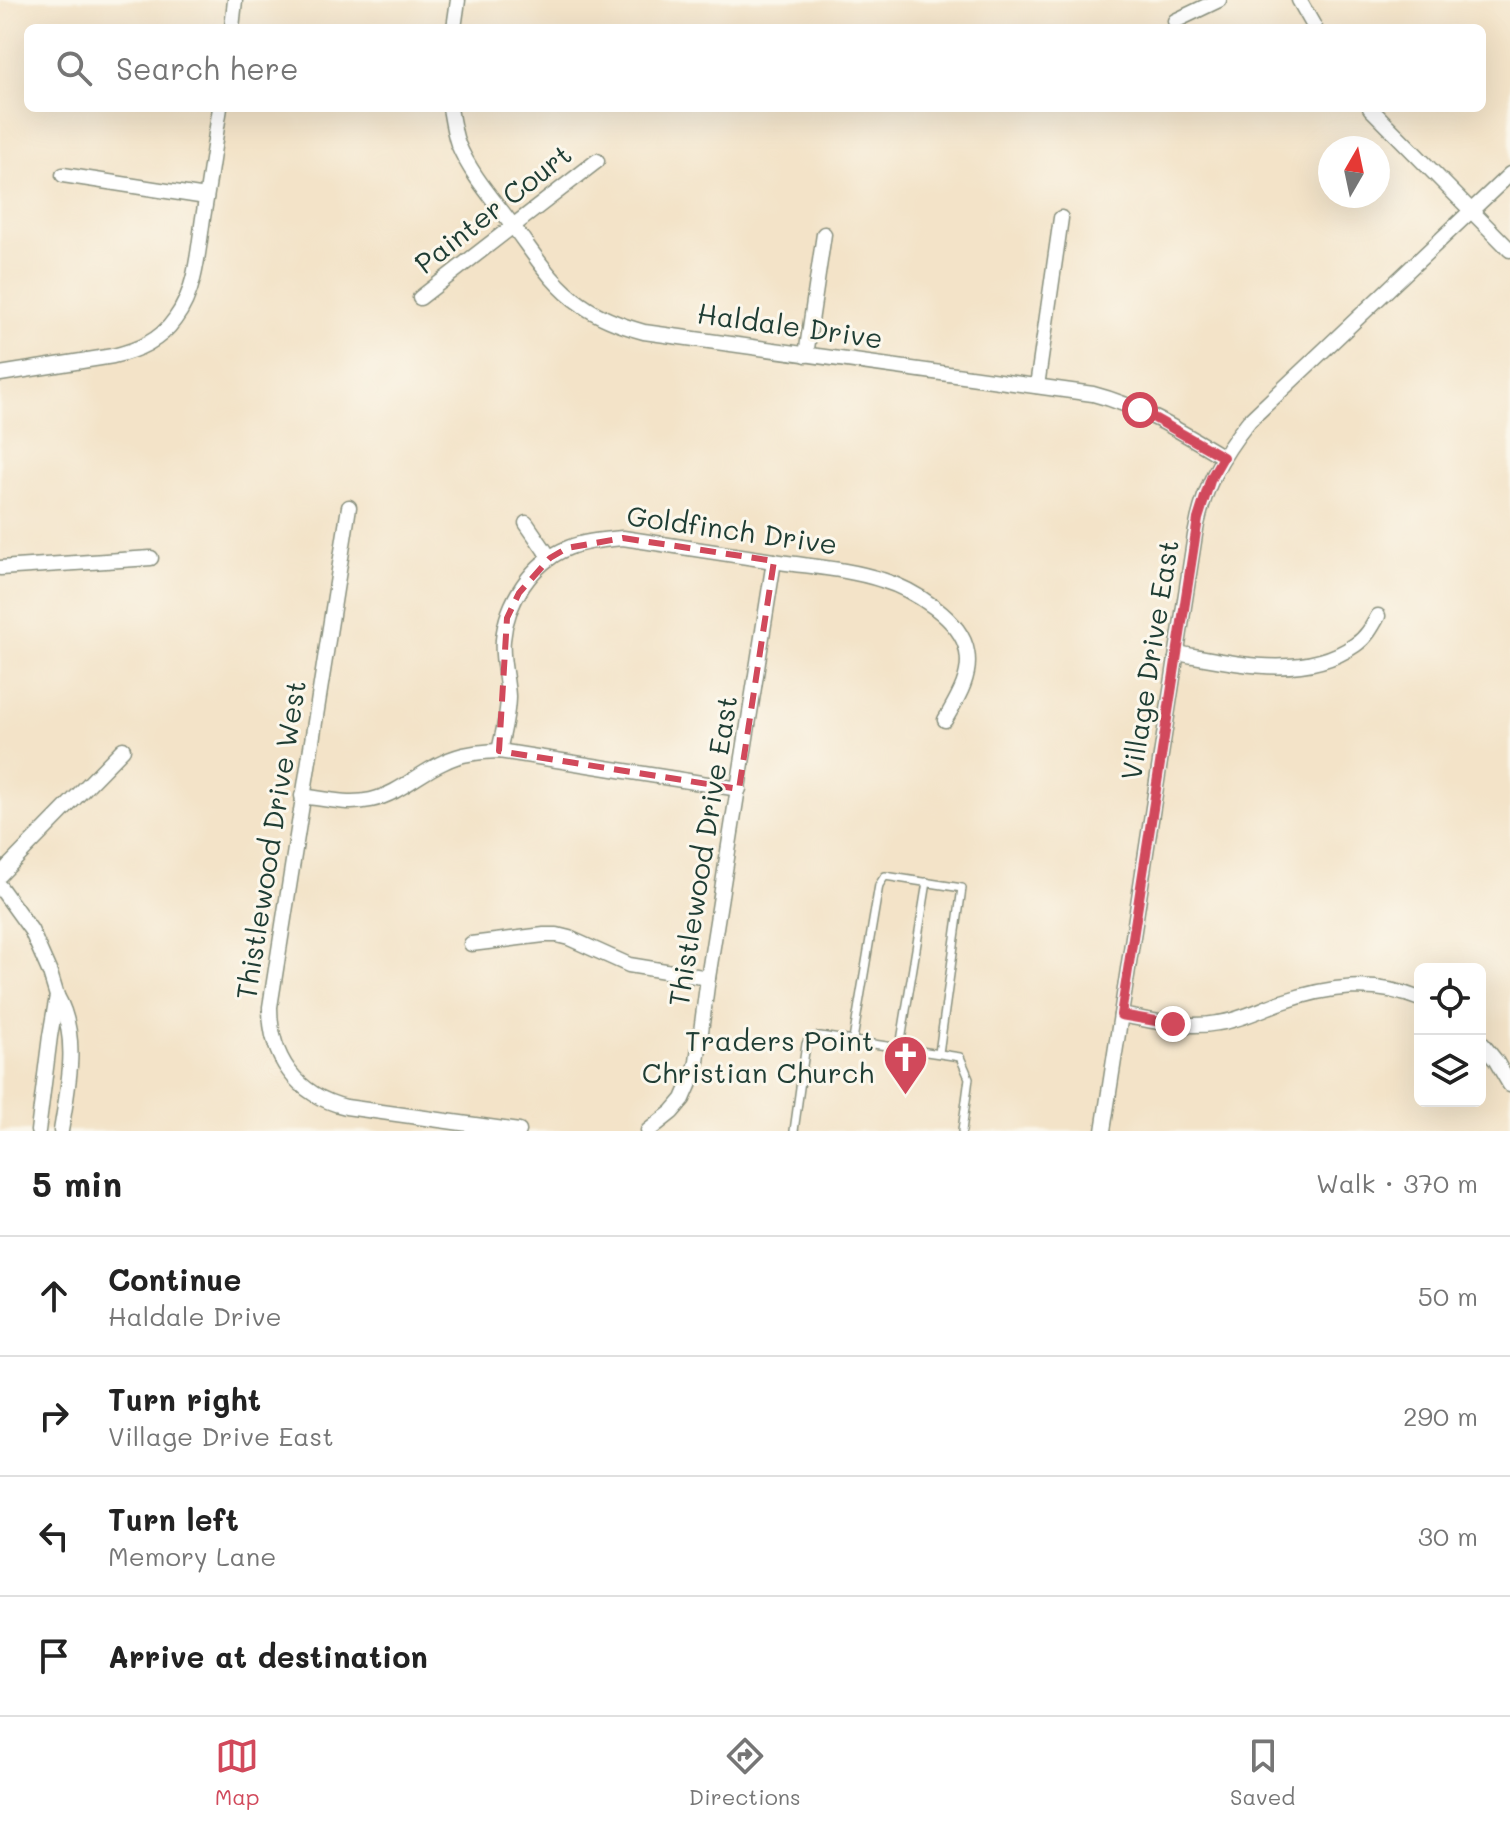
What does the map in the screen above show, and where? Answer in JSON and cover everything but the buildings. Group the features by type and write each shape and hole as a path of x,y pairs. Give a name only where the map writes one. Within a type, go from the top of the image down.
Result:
{"street":[{"path":"232,24 235,0"},
{"path":"455,24 458,0"},
{"path":"1175,21 1219,0"},
{"path":"1299,0 1313,24"},
{"path":"0,374 131,351 157,338 175,320 191,285 219,112"},
{"name":"Haldale Drive","path":"451,112 457,142 468,164 534,256 560,287 582,305 624,326 656,334 1093,394 1140,410 1223,457"},
{"path":"1374,112 1510,250"},
{"name":"Painter Court","path":"420,298 597,161"},
{"name":"Village Drive East","path":"1103,1131 1198,519 1211,478 1249,421 1510,174"},
{"path":"63,175 206,197"},
{"path":"1037,386 1061,218"},
{"path":"806,355 824,234"},
{"name":"Thistlewood Drive West","path":"349,507 270,1007 274,1043 293,1077 313,1095 329,1103 430,1125"},
{"path":"526,523 550,558"},
{"name":"Goldfinch Drive","path":"499,751 508,696 503,649 507,618 519,593 533,573 567,548 597,540 623,538 844,571 885,580 910,592 942,613 961,634 968,654 961,691 945,720"},
{"path":"0,568 151,558"},
{"name":"Thistlewood Drive East","path":"648,1131 683,1099 693,1076 774,561"},
{"path":"1177,653 1269,667 1315,662 1357,644 1370,631 1378,616"},
{"path":"0,875 123,749"},
{"path":"302,796 344,802 369,800 402,787 444,761 471,753 499,751 739,789"},
{"path":"0,887 31,930 66,1011 71,1042 61,1131"},
{"path":"471,944 557,935 629,965 708,978"},
{"path":"1121,1015 1173,1024 1206,1025 1235,1019 1320,991 1352,986 1385,988 1414,997"},
{"path":"38,1131 57,996"},
{"path":"1486,1048 1510,1085"},
{"path":"430,1125 519,1131"}],"lane":[{"path":"853,1040 879,885 885,876 927,882 962,888 939,1053"},
{"path":"900,1047 927,882"},
{"path":"794,1131 806,1044 809,1038 820,1036 960,1057 969,1078 962,1131"}],"highlighted area":[{"path":"623,538 774,561 739,789 499,751 507,618 519,593 550,558 567,548"}],"place":[{"name":"Traders Point Christian Church","path":"905,1096"}],"route":[{"path":"1140,410 1223,457 1211,478 1198,519 1121,1015 1173,1024"}]}
